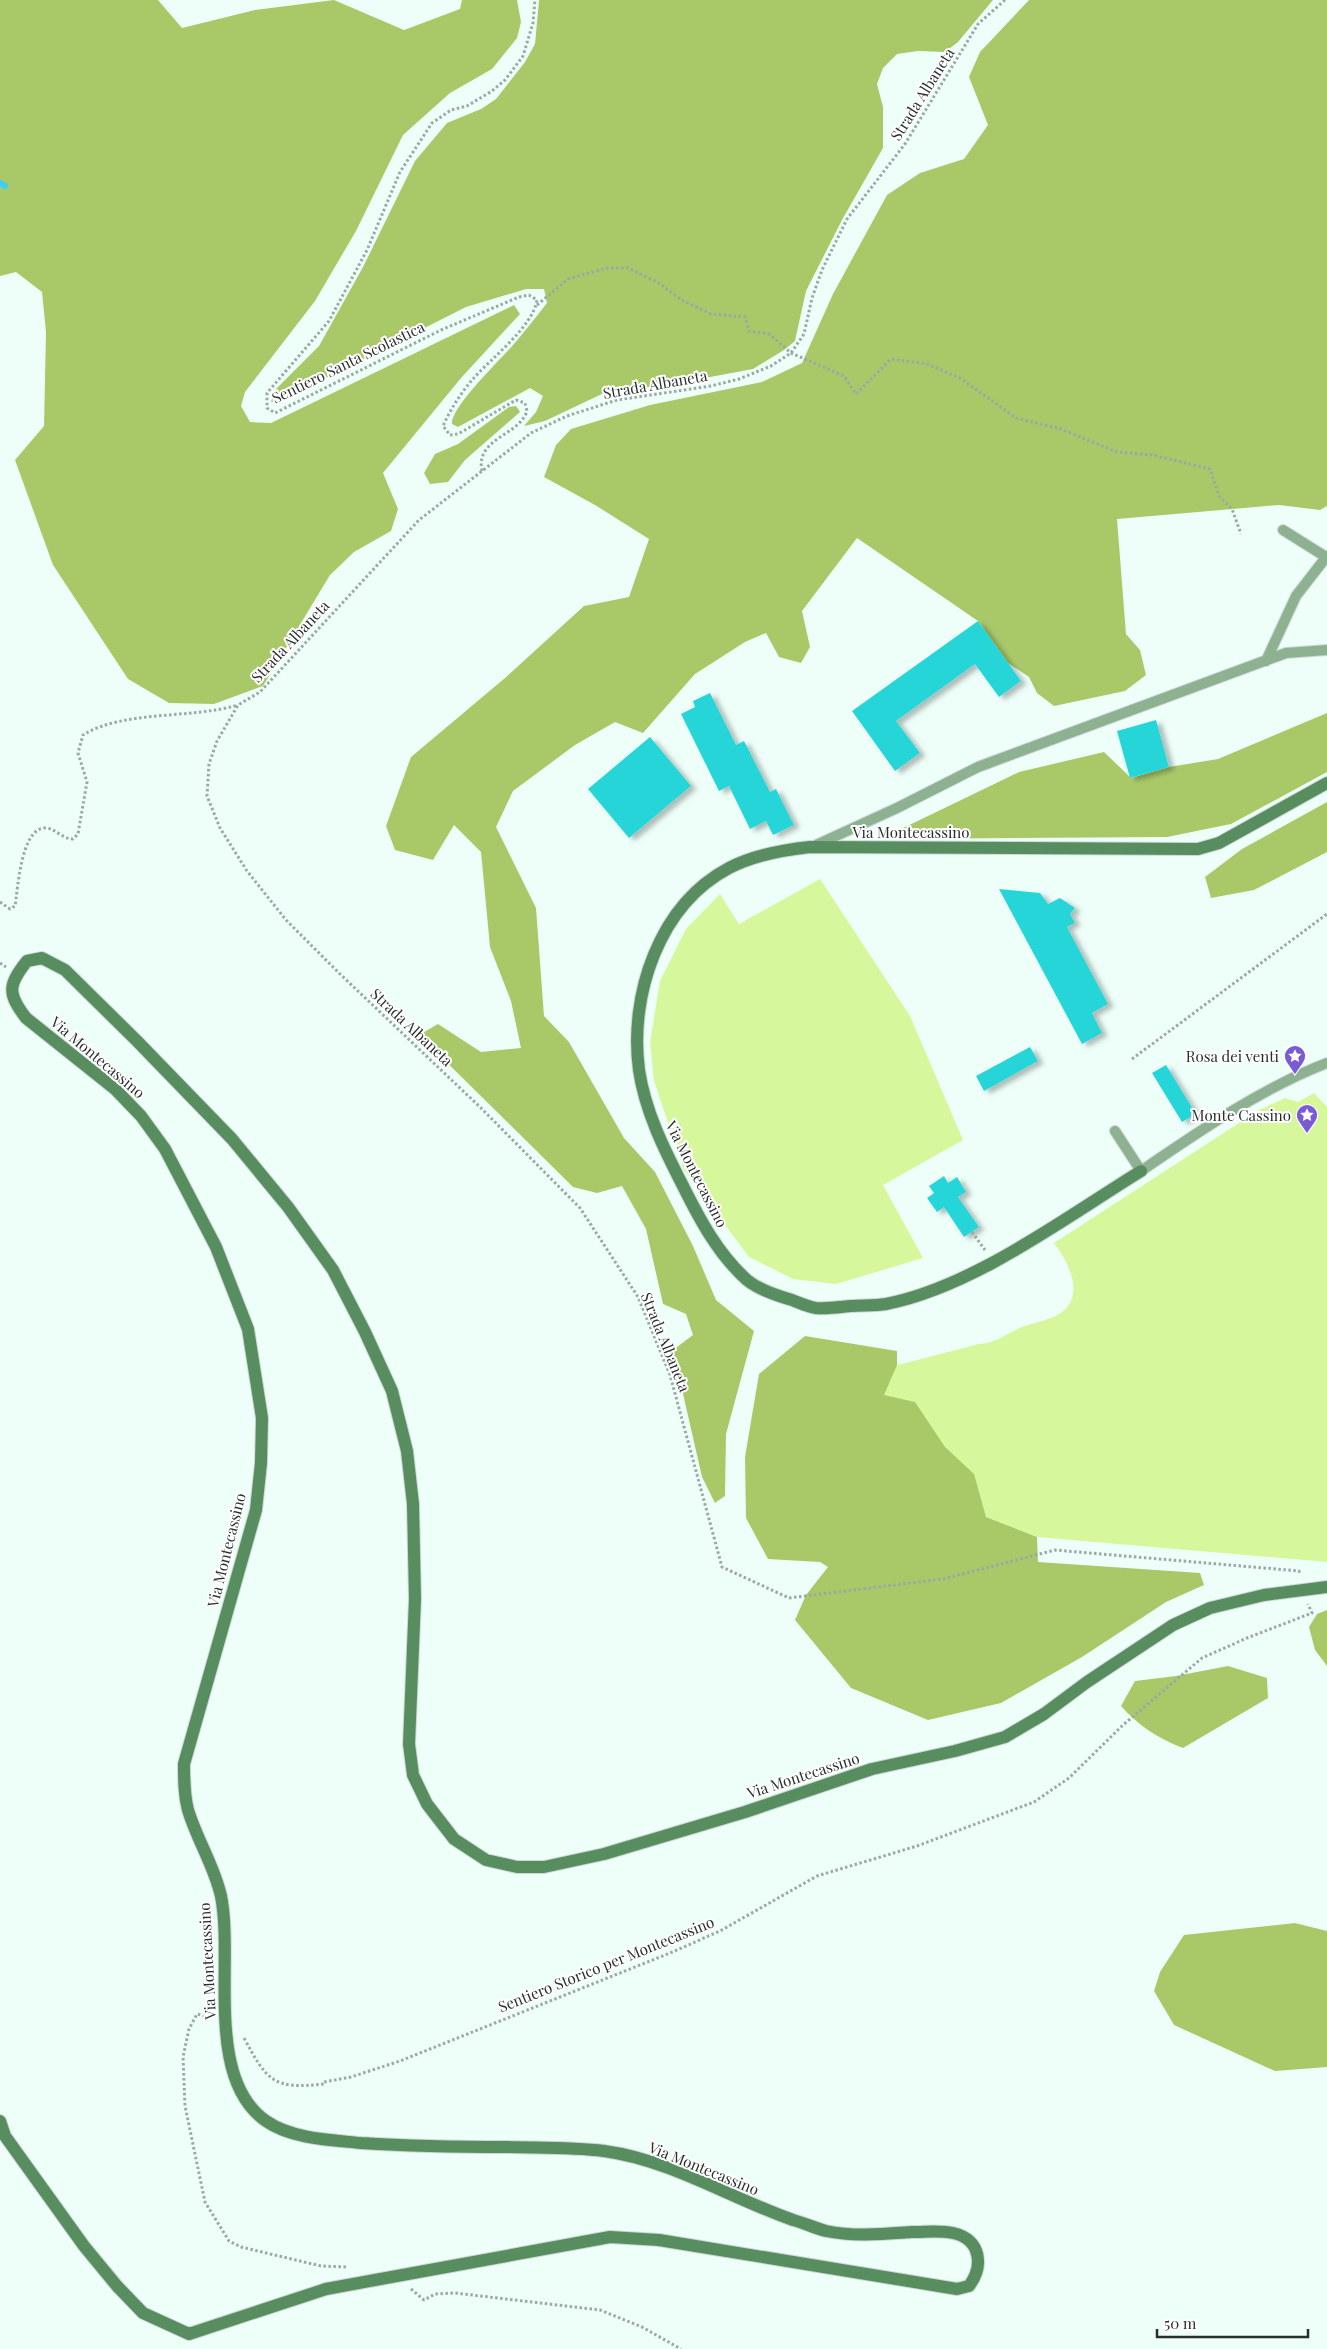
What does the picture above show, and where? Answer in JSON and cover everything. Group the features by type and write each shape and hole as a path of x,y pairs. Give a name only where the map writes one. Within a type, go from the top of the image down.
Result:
{"street":[{"name":"Via Montecassino","path":"1141,1171 990,1264 935,1289 885,1304 816,1308 778,1296 749,1282 716,1246 698,1218 659,1139 645,1098 639,1070 637,1038 639,1002 643,982 667,930 683,905 705,885 727,869 748,860 784,850 810,847 1198,849 1219,843 1327,783"},
{"name":"Via Montecassino","path":"0,2121 5,2136 84,2246 116,2286 143,2314 190,2334 326,2289 610,2238 659,2240 956,2289 969,2286 976,2277 980,2263 976,2249 965,2238 955,2233 938,2231 860,2235 826,2231 760,2208 651,2161 607,2152 573,2148 409,2146 330,2140 293,2133 267,2122 251,2107 237,2083 227,2050 222,1899 212,1864 188,1810 184,1788 184,1764 256,1510 261,1463 262,1418 257,1376 248,1329 216,1247 165,1149 142,1116 115,1089 26,1018 15,1004 11,990 16,974 27,961 42,958 65,970 232,1139 288,1207 333,1270 365,1332 392,1391 407,1451 413,1504 415,1599 409,1744 413,1775 427,1804 454,1839 486,1860 517,1867 544,1867 604,1854 745,1812 872,1769 955,1751 1005,1737 1044,1714 1087,1682 1173,1626 1210,1608 1264,1594 1327,1587"}],"lane":[{"path":"1266,661 1296,596 1327,557 1283,530"},
{"path":"810,847 897,808 978,767 1286,653 1327,650"},
{"path":"1115,1131 1141,1171 1203,1128 1308,1070 1327,1063"}],"path":[{"name":"Sentiero Santa Scolastica","path":"535,0 533,23 523,56 505,80 492,91 467,106 451,110 432,123 400,172 366,250 330,321 267,393 267,408 275,413 441,330 519,297 529,295 536,298 536,306"},
{"name":"Strada Albaneta","path":"1005,0 978,24 905,144 847,218 822,270 812,298 804,334 792,353 771,366 739,379 711,386 665,391 617,400 568,416 531,433 419,520 260,692 238,705 217,741 209,764 207,796 220,828 247,871 286,920 481,1108 580,1208 638,1297 670,1374 722,1567 789,1598 943,1579 1055,1550 1299,1571 1303,1590"},
{"path":"482,471 481,464 486,447 520,423 525,417 525,403 516,400 458,434 450,435 443,426 448,413 471,381 526,322 536,306 568,279 606,268 628,268 659,283 680,299 711,314 744,317 749,331 768,334 792,353 844,376 856,394 891,359 928,364 960,378 1016,418 1061,429 1117,452 1153,455 1210,469 1219,496 1232,509 1241,534"},
{"path":"0,902 10,909 15,906 20,866 26,847 36,832 41,828 48,827 66,839 73,838 78,834 87,782 78,753 83,735 93,728 116,722 182,713 217,712 238,705"},
{"path":"1132,1059 1327,914"},
{"name":"Sentiero Storico per Montecassino","path":"227,2044 242,2034 265,2074 277,2081 299,2087 351,2077 400,2061 670,1953 720,1931 817,1876 917,1846 1034,1802 1069,1778 1123,1725 1202,1658 1312,1613 1303,1590"},
{"path":"209,2023 208,2017 197,2014 189,2029 183,2057 184,2093 205,2202 219,2228 229,2241 241,2247 321,2266 348,2267"},
{"path":"401,2277 412,2291 424,2300 435,2294 455,2293 600,2310 642,2327 681,2349"}],"green space":[{"path":"0,0 158,0 182,28 255,10 334,0 404,30 460,9 462,0 517,0 521,22 517,38 492,69 450,93 403,135 356,231 315,301 245,392 241,406 250,422 271,423 514,305 520,314 461,378 383,473 398,509 391,531 354,552 330,575 263,686 214,704 169,703 128,679 53,565 15,460 44,426 46,332 42,292 16,272 0,276"},
{"path":"539,0 993,0 958,42 945,52 918,51 897,54 883,68 877,84 883,107 883,148 842,220 806,291 795,341 753,369 678,383 604,393 545,421 524,426 536,412 543,396 530,388 458,427 452,424 459,407 467,396 513,345 547,303 544,289 526,289 466,307 294,394 277,402 271,402 275,390 319,346 363,267 415,161 447,123 481,109 496,99 525,62 535,44"},
{"path":"1029,0 1327,0 1327,506 1320,510 1279,505 1117,519 1126,634 1140,650 1146,675 1125,691 1054,706 1037,693 1029,677 1008,663 978,621 857,538 802,611 810,647 801,663 779,657 766,633 745,642 695,674 643,733 615,722 575,745 513,791 496,827 536,908 544,1016 569,1042 624,1138 655,1172 693,1246 716,1300 754,1331 726,1434 725,1496 715,1503 702,1477 673,1350 693,1335 686,1314 663,1304 646,1229 622,1186 597,1193 573,1187 419,1035 438,1024 481,1052 521,1048 511,1001 490,947 481,852 454,825 433,860 395,850 386,826 411,757 505,678 584,606 629,597 649,539 595,505 544,477 556,445 571,429 650,405 762,382 802,363 833,294 887,195 920,173 964,159 988,125 969,77 980,52"},
{"path":"516,406 520,412 465,460 448,482 430,484 424,473 435,454 458,444 509,407"},
{"path":"1327,713 1327,772 1231,824 1167,837 898,839 899,830 1019,772 1104,752 1131,778 1169,767 1218,759"},
{"path":"1327,802 1327,852 1254,890 1211,898 1205,877 1242,849"},
{"path":"820,879 910,1016 963,1140 883,1185 923,1258 836,1284 793,1279 749,1257 684,1170 654,1081 650,1042 660,981 686,929 720,894 739,924"},
{"path":"1314,1093 1327,1107 1327,1562 1037,1537 986,1517 859,1375 985,1344 1022,1327 1058,1315 1069,1305 1073,1296 1073,1287 1069,1268 1054,1243 1259,1110 1285,1098 1298,1102"},
{"path":"805,1336 897,1351 897,1365 884,1395 915,1402 945,1447 974,1474 986,1517 1037,1537 1038,1562 1200,1573 1204,1585 1166,1602 1082,1657 1001,1703 928,1720 851,1688 795,1620 806,1595 828,1567 820,1562 768,1559 746,1518 745,1457 759,1374"},
{"path":"1327,1610 1327,1666 1315,1650 1309,1627 1317,1614"},
{"path":"1228,1666 1267,1678 1268,1698 1183,1748 1149,1731 1121,1706 1135,1681 1176,1676"},
{"path":"1295,1923 1327,1931 1327,2067 1275,2071 1174,2025 1154,1991 1160,1972 1184,1935"}],"building":[{"path":"978,621 1021,681 999,697 975,664 896,721 920,753 895,771 852,711"},
{"path":"710,693 736,745 744,741 770,792 776,789 794,825 773,835 766,821 750,829 729,786 719,791 681,714 695,707 693,701"},
{"path":"1156,720 1169,767 1130,778 1117,731"},
{"path":"650,737 691,786 629,838 588,789"},
{"path":"999,889 1040,893 1048,904 1060,898 1075,908 1070,914 1075,923 1067,927 1108,1004 1092,1013 1102,1033 1082,1044"},
{"path":"1030,1047 1038,1061 984,1091 976,1076"},
{"path":"1166,1065 1196,1114 1182,1122 1152,1073"},
{"path":"944,1176 948,1183 957,1177 966,1192 958,1197 979,1227 964,1237 944,1207 937,1212 927,1198 934,1193 929,1186"}],"waterway":[{"path":"0,183 5,186"}],"place":[{"name":"Rosa dei venti","path":"1295,1075"},
{"name":"Monte Cassino","path":"1307,1134"}]}
